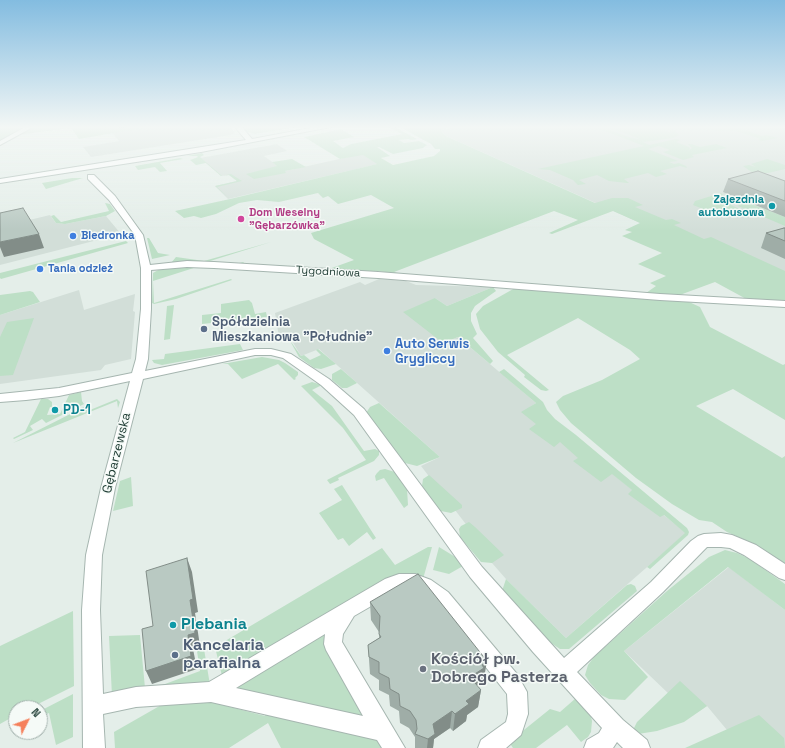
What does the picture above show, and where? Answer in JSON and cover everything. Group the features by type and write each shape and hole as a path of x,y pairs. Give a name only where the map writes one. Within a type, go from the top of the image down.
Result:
{"street":[{"path":"0,176 106,161"},
{"path":"0,181 122,161"},
{"name":"Gębarzewska","path":"90,177 112,198 139,235 146,268 146,309 142,359 108,488 94,555 91,610 94,748"},
{"name":"Tygodniowa","path":"146,268 187,264 214,265 510,285 660,297 785,304"},
{"path":"0,398 58,392 137,375 263,352 271,352 287,356 316,375 350,402 359,412 476,572 540,646 616,727 639,748"},
{"path":"564,671 653,591 697,546 704,541 714,540 732,542 750,550 785,573"},
{"path":"210,692 391,584 400,582 415,582 425,585 442,598 510,681 516,692 518,714 514,728 489,748"},
{"path":"357,603 339,623 334,633 333,644 394,748"},
{"path":"93,706 136,696 210,692 383,731"},
{"path":"595,748 606,740 616,727"}],"shaded area":[{"path":"203,161 271,161 285,171 331,161 373,161 378,164 228,199 215,186 237,181 229,175 221,176"},
{"path":"502,161 785,161 785,290 685,243"},
{"path":"50,215 56,223 65,224 106,216 121,234 0,265 0,227"},
{"path":"379,279 406,281 416,285 493,287 447,306 435,298 443,343 458,337 536,403 530,407 686,533 566,638 506,579 492,563 465,523 421,466 440,457 319,349 301,356 291,339 278,340 279,337 275,313 360,282 365,285"},
{"path":"79,290 84,310 135,294 131,359 105,365 101,370 0,384 0,315"},
{"path":"729,567 785,610 785,748 758,748 727,730 707,706 692,716 624,651"}],"green space":[{"path":"172,161 160,163 167,171 160,172 155,167 138,170 135,166"},
{"path":"191,161 205,161 222,176 206,163 196,165"},
{"path":"295,161 306,167 285,171 286,173 254,179 246,174 277,166 272,162"},
{"path":"372,161 386,161 393,165 412,161 501,161 595,203 612,198 628,198 643,205 635,207 666,220 672,219 681,223 674,225 704,239 711,237 785,271 785,302 750,301 715,282 677,296 646,293 656,286 650,283 666,276 638,264 662,253 622,236 632,232 625,230 640,223 613,211 552,234 549,233 578,220 554,211 394,272 398,273 396,274 379,271 323,271 232,265 243,262 247,265 265,267 270,265 329,269 354,260 314,239 311,233 394,208 371,195 338,204 328,196 323,198 318,193 279,202 257,200 239,203 216,214 201,218 194,216 184,218 175,211 377,164"},
{"path":"575,161 678,161 669,162 674,164 679,163 687,168 680,166 660,171 667,174 656,177 648,173 624,179 629,183 609,181 597,175 579,180 586,184 578,185 573,180 550,170 538,169"},
{"path":"761,161 773,161 785,165 785,169 768,173 753,173 743,166 749,165 756,167 751,164"},
{"path":"231,174 242,181 217,187 230,199 215,186 237,181 229,175 223,176"},
{"path":"72,178 83,178 46,189 42,183"},
{"path":"721,193 733,204 731,205 744,211 729,214 716,214 693,205 695,201"},
{"path":"723,193 785,217 785,226 738,206 739,205"},
{"path":"105,203 110,204 115,211 106,216 65,224 56,223 51,216 54,215 61,222 109,211"},
{"path":"147,238 149,238 158,253 170,255 152,259"},
{"path":"126,241 128,243 1,279 0,278 0,273"},
{"path":"271,242 207,262 171,263 176,257 204,261"},
{"path":"200,266 153,281 154,303 231,279 232,280 176,299 154,304 152,303 153,273 160,269"},
{"path":"493,287 496,291 475,306 471,313 471,321 477,334 473,338 493,361 490,364 458,337 443,343 403,312 435,298 447,306"},
{"path":"515,288 689,302 700,307 710,327 783,365 785,364 785,420 733,389 696,406 782,458 785,456 785,566 752,543 727,532 712,522 699,520 672,504 636,478 571,423 560,410 556,402 563,396 602,380 640,359 630,350 578,318 507,355 549,390 546,391 541,390 524,377 525,375 498,352 480,329 476,314 483,306"},
{"path":"30,291 33,292 40,302 0,315 0,295"},
{"path":"249,300 252,303 255,314 266,312 267,317 202,324 202,315 221,313 221,304"},
{"path":"174,305 170,339 164,340 167,306"},
{"path":"34,318 13,375 0,376 0,337 7,322"},
{"path":"289,339 301,356 304,355 310,360 321,355 316,350 318,349 336,364 321,369 314,368 299,357"},
{"path":"240,344 243,350 162,365 154,363 152,360 164,359 165,354"},
{"path":"262,357 279,360 285,363 298,372 298,375 295,378 296,379 294,380 278,364 242,379 228,364 222,364"},
{"path":"341,369 357,383 347,388 342,388 332,380 332,374"},
{"path":"504,369 543,402 547,410 555,419 687,528 689,532 688,535 650,569 647,567 685,533 664,515 660,517 628,494 632,490 612,474 601,482 573,461 578,458 560,442 554,447 529,429 536,424 521,412 536,403 499,372"},
{"path":"312,382 322,385 312,390 332,406 364,451 375,449 379,451 379,455 374,461 338,478 339,480 330,484 327,480 366,460 343,428 301,386"},
{"path":"81,392 82,401 84,404 46,423 42,419 30,426 33,430 14,439 13,438 25,432 41,399 48,399 52,402 52,407 50,407 47,415 60,414 69,395"},
{"path":"117,399 120,402 118,408 117,401 13,443 86,406 90,410"},
{"path":"379,403 440,457 417,466 405,463 366,413 370,407"},
{"path":"385,469 395,472 407,489 408,505 404,508 384,478 376,481 375,476 377,473 380,470"},
{"path":"429,475 462,505 462,508 451,513 441,511 438,508 422,486 423,479"},
{"path":"131,477 133,506 113,511 120,481"},
{"path":"342,485 376,538 373,540 367,532 349,546 343,538 338,540 319,513 342,500 334,489"},
{"path":"469,522 504,555 492,563 481,562 460,537 459,529 461,526"},
{"path":"428,547 432,547 423,579 222,676 215,647 382,548 395,565"},
{"path":"439,547 457,558 463,566 449,574 433,570"},
{"path":"725,550 737,553 750,559 785,584 785,610 728,567 624,651 648,677 625,700 609,699 601,695 585,675 588,665 594,657 667,591 709,557"},
{"path":"506,579 566,638 627,585 631,584 635,586 637,591 569,649 560,649 548,641 503,592"},
{"path":"73,611 74,686 46,700 8,700 8,720 0,724 0,646"},
{"path":"331,623 364,715 359,718 226,688"},
{"path":"140,635 145,688 112,696 109,636"},
{"path":"204,649 210,685 157,687 200,671 197,651"},
{"path":"680,681 707,706 684,722 657,731 638,734 635,733 634,728 637,722"},
{"path":"73,694 73,737 56,745 48,713 48,707"},
{"path":"576,698 590,713 592,721 591,732 588,737 581,742 567,725 536,748 513,748 509,742 550,709 560,712"},
{"path":"211,702 265,716 266,713 376,736 384,748 281,748 268,723 229,748 115,748 114,732 163,704"},
{"path":"759,715 784,738 785,748 685,748"}],"building":[{"path":"758,171 785,181 785,201 728,179"},
{"path":"23,208 39,234 0,242 0,213"},
{"path":"785,228 785,241 766,233"},
{"name":"Plebania","path":"187,558 193,599 190,600 195,633 188,635 191,656 146,671 142,629 153,626 146,571"},
{"name":"Kościół pw. Dobrego Pasterza","path":"418,574 487,661 482,665 484,668 470,677 481,690 466,701 469,704 455,714 452,711 433,724 435,734 428,739 415,734 417,729 416,720 410,711 400,706 399,694 390,689 389,678 379,673 379,662 369,657 368,645 381,637 379,634 380,616 370,602"}],"place":[{"name":"Zajezdnia autobusowa","path":"772,206"},
{"name":"Dom Weselny \"Gębarzówka\"","path":"241,219"},
{"name":"Biedronka","path":"73,236"},
{"name":"Tania odzież","path":"40,269"},
{"name":"Spółdzielnia Mieszkaniowa \"Południe\"","path":"204,329"},
{"name":"Auto Serwis Grygliccy","path":"387,351"},
{"name":"PD-1","path":"55,410"},
{"name":"Plebania","path":"173,625"},
{"name":"Kancelaria parafialna","path":"175,655"},
{"name":"Kościół pw. Dobrego Pasterza","path":"423,669"}]}
